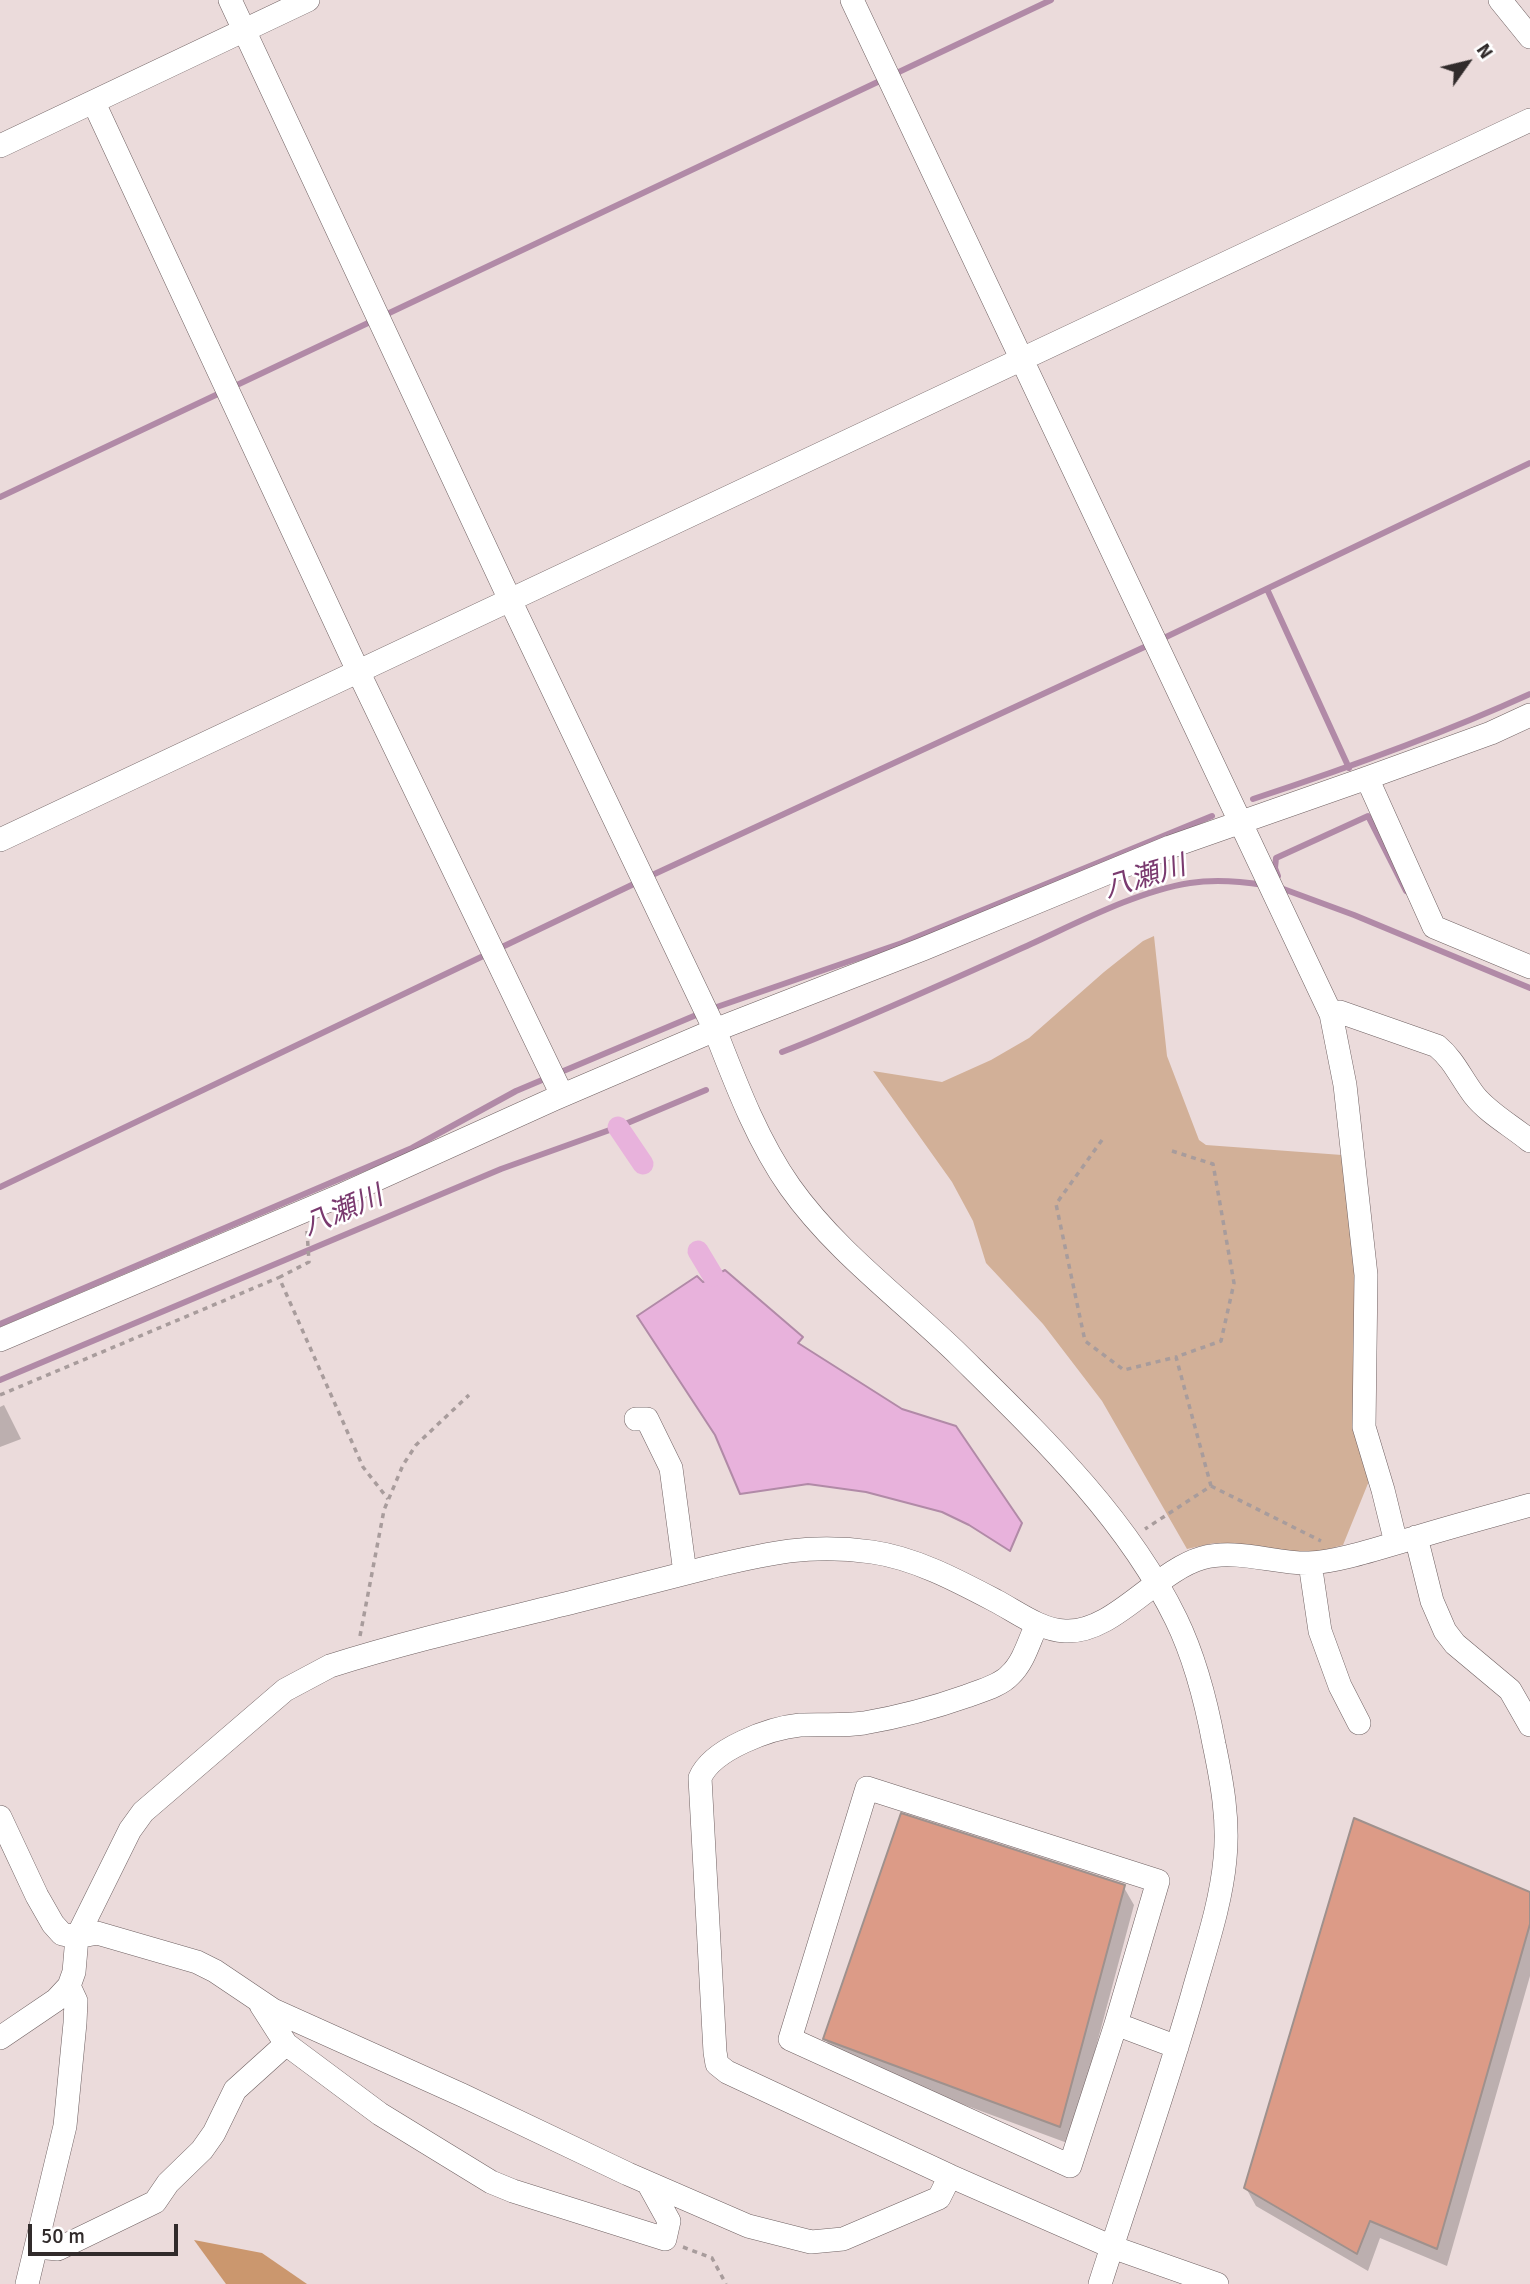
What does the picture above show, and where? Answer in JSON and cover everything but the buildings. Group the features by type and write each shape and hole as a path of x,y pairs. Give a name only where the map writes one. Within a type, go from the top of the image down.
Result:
{"street":[{"path":"230,0 510,600 715,1030 755,1125 791,1189 838,1242 953,1349 1033,1429 1083,1485 1128,1541 1156,1582 1178,1622 1195,1664 1225,1797 1225,1859 1211,1929 1177,2047 1100,2284"},
{"path":"0,145 308,0"},
{"path":"852,0 1331,1014 1345,1085 1366,1275 1364,1427 1383,1490 1446,1631 1455,1644 1510,1690 1530,1725"},
{"path":"1500,0 1530,37"},
{"path":"94,103 358,671 562,1095"},
{"path":"0,840 1530,120"},
{"path":"0,1340 345,1195 562,1095 715,1030 1239,821 1491,733 1530,715"},
{"path":"1367,778 1434,927 1530,967"},
{"path":"1331,1014 1340,1012 1437,1046 1448,1056 1483,1106 1530,1141"},
{"path":"636,1419 647,1419 671,1468 685,1573"},
{"path":"0,2038 56,2000 69,1986 74,1972 77,1937 130,1830 143,1812 285,1690 330,1666 781,1550 831,1547 878,1552 920,1566 977,1591 1037,1624 1066,1632 1088,1627 1131,1605 1156,1582 1186,1564 1207,1556 1320,1561 1530,1505"},
{"path":"1320,1561 1320,1631 1340,1686 1359,1723"},
{"path":"1037,1624 1019,1664 1008,1678 993,1685 942,1705 895,1718 859,1724 799,1726 774,1731 729,1749 705,1766 700,1778 717,2064 727,2072 950,2176 1112,2247 1217,2284"},
{"path":"867,1788 1158,1881 1116,2024 1070,2166 790,2039 867,1788"},
{"path":"0,1816 37,1896 62,1934 77,1937 97,1933 197,1962 215,1970 260,2003 648,2183 748,2226 811,2242 843,2239 939,2198 950,2176"},
{"path":"27,2284 65,2126 76,2012 76,2001 69,1986"},
{"path":"260,2003 286,2044 380,2114 491,2182 513,2192 664,2239 669,2221 648,2183"},
{"path":"1116,2024 1177,2047"},
{"path":"36,2247 58,2249 155,2202 168,2183 202,2150 214,2133 235,2090 286,2044"}],"path":[{"path":"1102,1140 1056,1204 1085,1341 1124,1370 1176,1357 1221,1341 1234,1283 1213,1164 1172,1152"},
{"path":"0,1395 309,1262 306,1229"},
{"path":"280,1276 363,1467 388,1499"},
{"path":"1176,1357 1211,1486 1329,1544 1320,1561"},
{"path":"361,1656 360,1628 384,1510 402,1465 416,1445 469,1395"},
{"path":"1143,1530 1211,1486"},
{"path":"664,2239 712,2258 726,2284"}],"shaded area":[{"path":"1154,936 1167,1056 1199,1140 1206,1145 1342,1155 1358,1273 1369,1481 1343,1545 1321,1551 1280,1552 1214,1543 1187,1549 1102,1401 1043,1324 986,1263 973,1221 952,1182 873,1071 942,1082 991,1060 1029,1038 1104,972 1143,941"},
{"path":"725,1270 803,1337 798,1343 902,1409 956,1426 1022,1523 1010,1551 969,1525 942,1512 866,1492 808,1484 740,1494 715,1435 637,1316 697,1276 703,1282"},
{"path":"194,2240 262,2253 307,2284 226,2284"}],"waterway":[{"path":"0,497 1051,0"},
{"path":"648,877 1166,637 1530,463"},
{"path":"1267,589 1349,768"},
{"path":"1253,799 1393,750 1530,694"},
{"path":"711,1009 902,943 1212,816"},
{"path":"1278,876 1276,858 1368,816 1406,891"},
{"name":"八瀬川","path":"782,1052 907,1000 1109,908 1150,893 1209,881 1264,885"},
{"path":"0,1187 638,882"},
{"name":"八瀬川","path":"1278,887 1354,915 1530,988"},
{"path":"0,1324 412,1148 516,1091 701,1013"},
{"name":"八瀬川","path":"0,1380 501,1169 618,1127 706,1090"},
{"path":"618,1127 643,1164"},
{"path":"698,1251 713,1276"}]}
